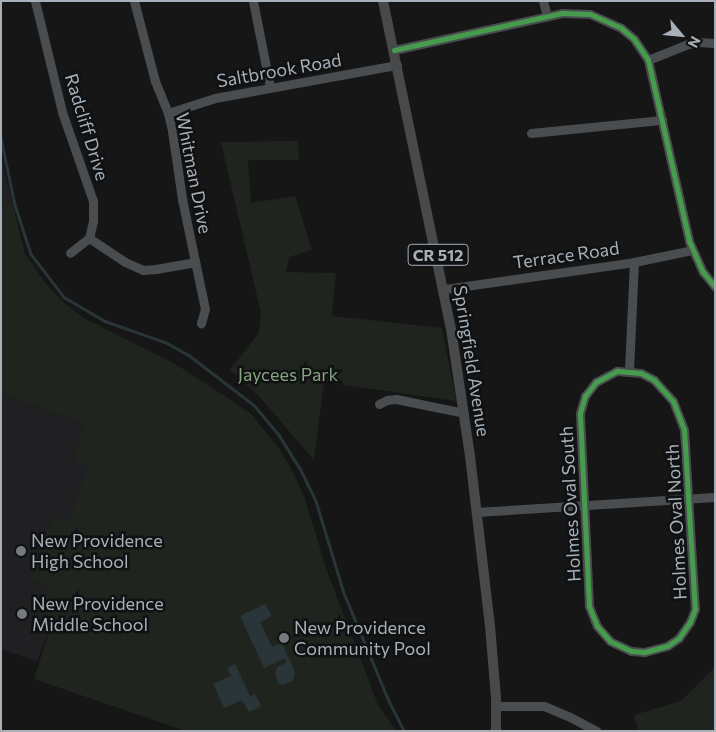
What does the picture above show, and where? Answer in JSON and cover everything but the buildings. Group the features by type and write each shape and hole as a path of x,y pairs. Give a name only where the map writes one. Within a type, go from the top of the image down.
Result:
{"main road":[{"name":"Springfield Avenue","path":"383,1 445,289 464,412 490,626 496,731"}],"street":[{"name":"Radcliff Drive","path":"35,1 62,112 93,201 94,222 89,238"},
{"name":"Whitman Drive","path":"134,1 155,81 168,113 205,309 201,323"},
{"path":"253,1 270,87"},
{"path":"543,1 547,16"},
{"path":"394,50 547,16 578,12 599,17 628,34 645,52 648,60 692,250 703,272 715,287"},
{"path":"648,60 688,44 698,42 715,43"},
{"name":"Saltbrook Road","path":"168,113 215,98 397,65"},
{"path":"531,133 662,120"},
{"path":"70,253 89,238 125,262 143,270 156,270 195,262"},
{"name":"Terrace Road","path":"445,289 634,262 692,250"},
{"path":"629,371 634,262"},
{"name":"Holmes Oval South","path":"589,606 580,425 582,405 588,392 603,377 617,371 629,371"},
{"name":"Holmes Oval North","path":"589,606 591,616 603,634 611,642 632,651 655,650 667,646 679,638 690,622 695,609 684,430 679,414 669,395 654,380 641,373 629,371"},
{"path":"379,404 387,400 396,399 464,412"},
{"path":"476,512 584,506 688,497 715,497"},
{"path":"496,706 544,706 596,731"}],"shaded area":[{"path":"1,155 12,202 1,206"},
{"name":"New Providence High School","path":"1,394 85,424 72,458 89,468 68,523 54,518 31,579 50,586 50,628 37,661 1,649"},
{"path":"265,604 272,616 260,622 272,647 282,643 295,672 293,681 283,685 279,684 275,675 277,667 286,663 285,658 264,668 240,616"},
{"path":"235,664 250,696 255,694 261,706 249,712 242,700 224,708 213,684 231,676 227,668"}],"green space":[{"name":"Jaycees Park","path":"298,141 299,160 248,160 251,203 295,196 312,250 289,257 286,272 336,273 332,316 442,328 456,401 324,382 314,460 258,395 230,370 259,333 261,313 221,142"},
{"path":"12,202 25,254 47,285 65,304 84,318 172,362 234,402 251,414 278,447 304,496 327,571 378,705 396,731 186,731 34,679 50,628 40,624 50,600 45,598 50,586 31,579 54,517 68,523 88,468 72,458 85,424 1,394 1,206"},
{"path":"715,667 715,731 639,731 634,715 681,701"}],"waterway":[{"path":"1,138 15,205 31,254 64,297 105,321 167,343 190,356 254,405 279,435 300,468 316,501 344,593 389,701 404,731"}],"cycle path":[{"path":"394,50 562,13 590,14 621,28 634,39 648,60 689,241 703,272 715,287"},
{"path":"617,371 641,373 654,380 673,401 684,430 695,609 690,622 679,638 667,646 644,652 631,651 610,641 597,626 589,606 580,413 585,396 596,382 617,371"}],"place":[{"name":"New Providence High School","path":"21,551"},
{"name":"New Providence Middle School","path":"22,614"},
{"name":"New Providence Community Pool","path":"284,638"}]}
